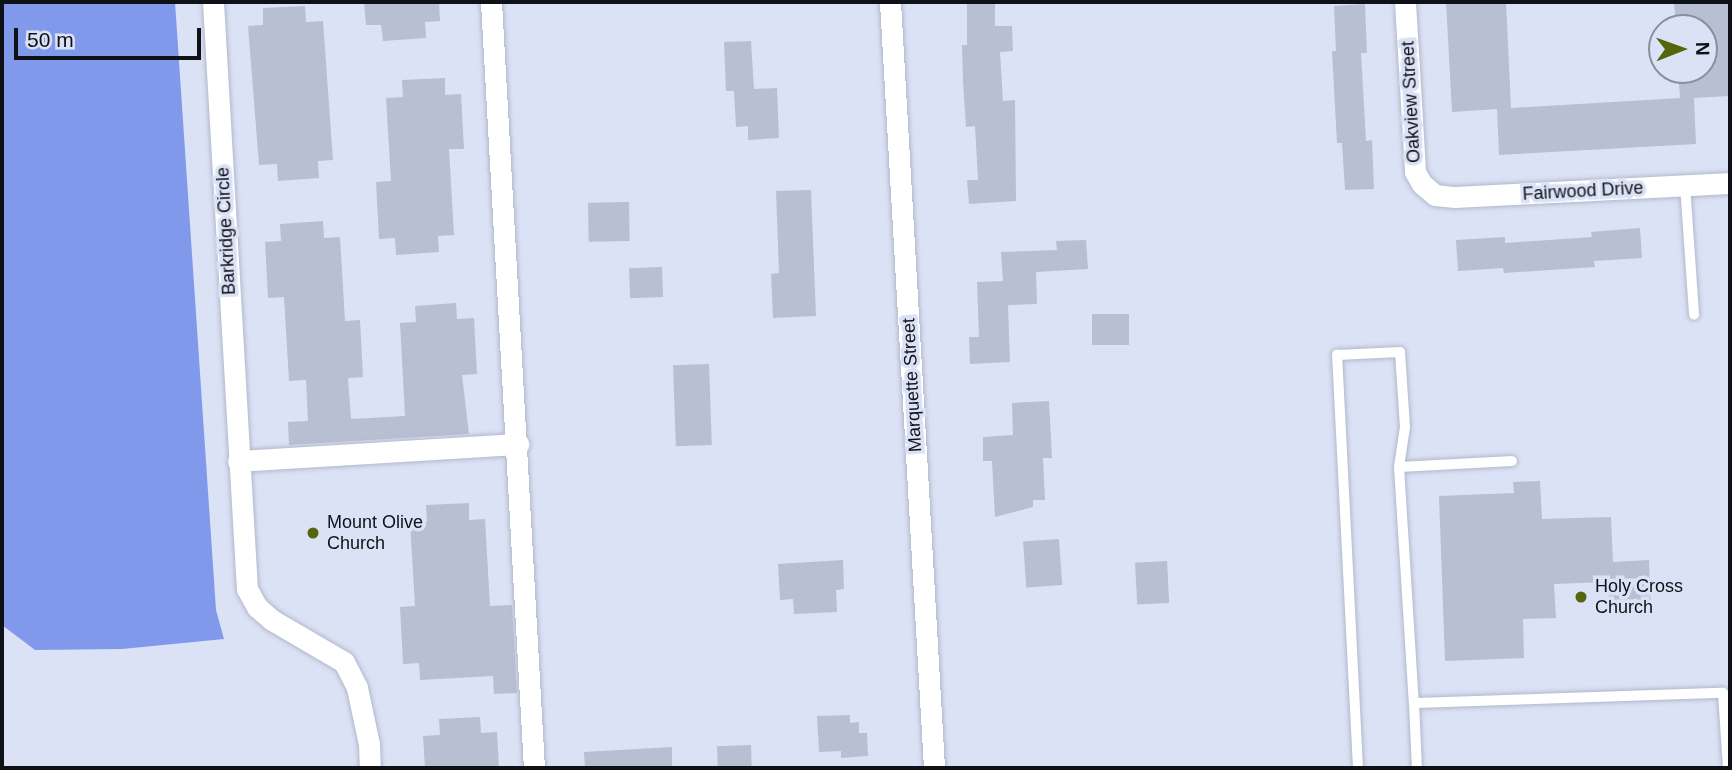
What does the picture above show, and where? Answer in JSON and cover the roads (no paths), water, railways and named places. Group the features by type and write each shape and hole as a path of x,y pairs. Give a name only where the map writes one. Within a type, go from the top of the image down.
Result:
{"street":[{"name":"Barkridge Circle","path":"214,2 247,589 257,607 272,620 344,662 357,688 369,744 370,768"},
{"path":"491,2 518,444 534,768"},
{"name":"Marquette Street","path":"890,2 934,768"},
{"name":"Oakview Street","path":"1405,2 1415,172 1422,184 1435,195"},
{"name":"Fairwood Drive","path":"1435,195 1455,197 1730,183"},
{"path":"238,461 518,444"}],"lane":[{"path":"1685,185 1694,315"},
{"path":"1358,768 1337,355 1401,352 1405,427 1399,467 1417,768"},
{"path":"1399,467 1512,461"},
{"path":"1414,703 1723,693 1728,768 1716,768"}],"place":[{"name":"Mount Olive Church","path":"313,533"},
{"name":"Holy Cross Church","path":"1581,597"}]}
